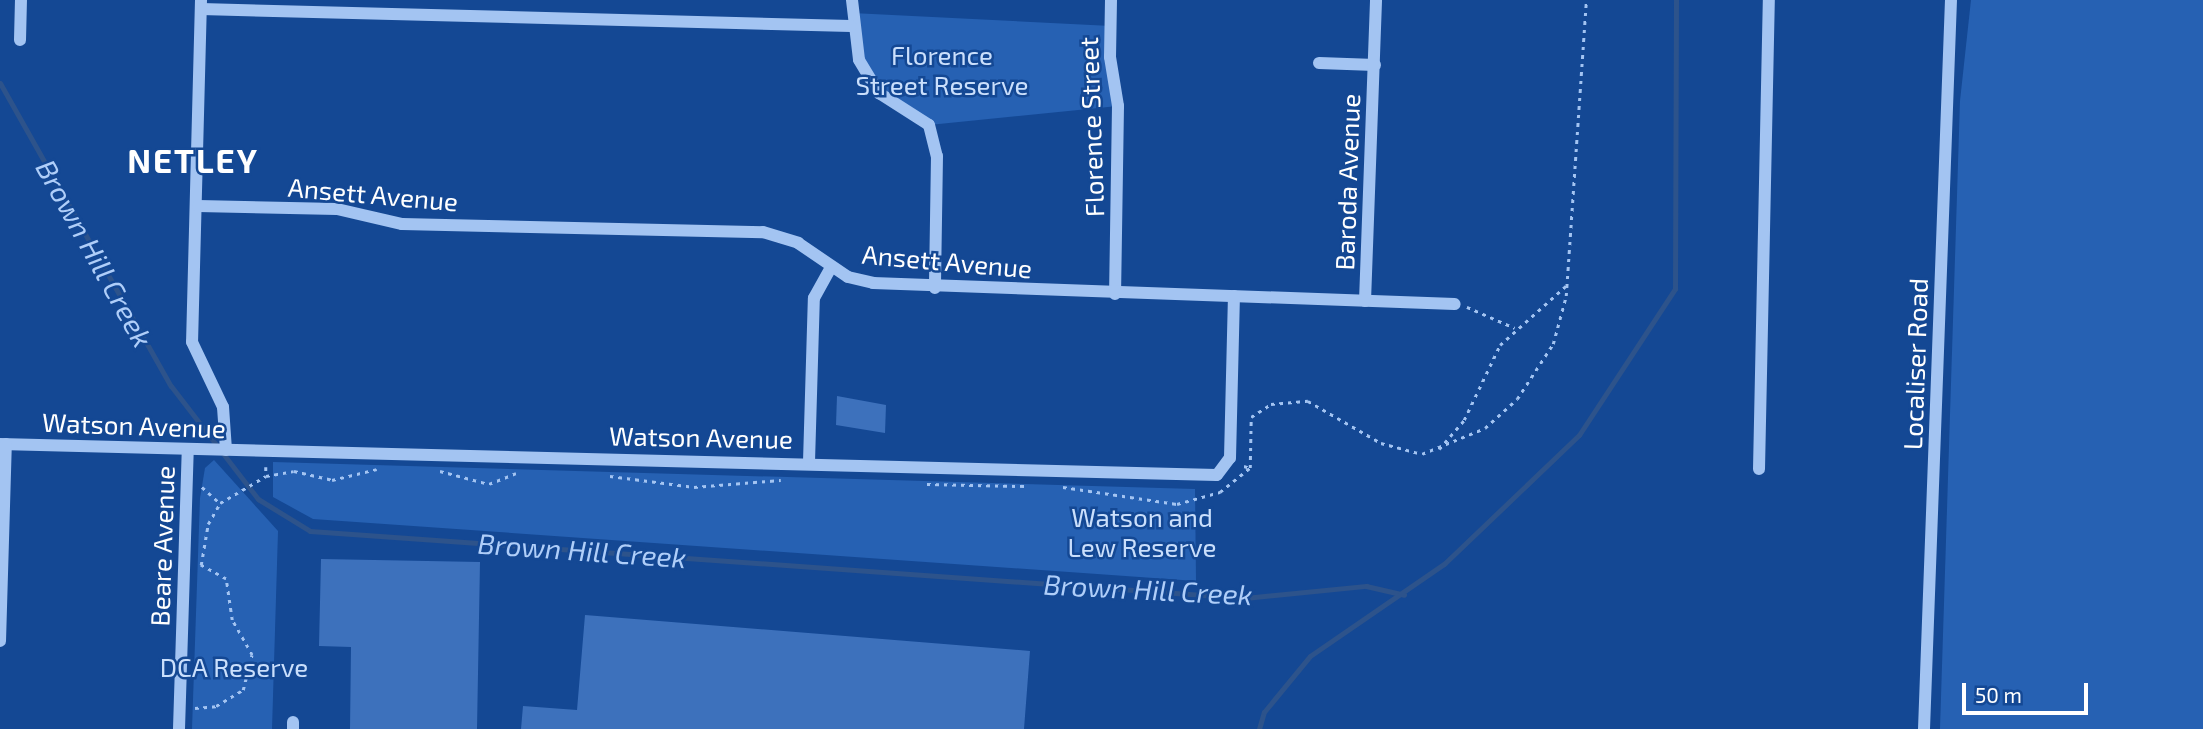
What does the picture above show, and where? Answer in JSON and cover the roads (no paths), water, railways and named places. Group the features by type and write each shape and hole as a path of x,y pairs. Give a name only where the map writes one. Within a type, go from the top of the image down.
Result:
{"street":[{"path":"20,40 21,0"},
{"path":"852,0 851,26 859,60 879,93 929,125 937,156 935,288"},
{"name":"Florence Street","path":"1111,0 1110,57 1118,106 1115,294"},
{"name":"Baroda Avenue","path":"1365,301 1376,0"},
{"path":"1759,470 1769,0"},
{"name":"Localiser Road","path":"1924,729 1951,0"},
{"path":"226,450 223,407 192,342 198,206 201,4 851,26"},
{"name":"Baroda Avenue","path":"1319,63 1375,65"},
{"name":"Ansett Avenue","path":"198,206 337,209 402,224 763,232 798,243 831,267 873,283 935,288 1455,304"},
{"path":"809,462 814,298 831,267"},
{"name":"Watson Avenue","path":"3,444 265,452 809,462 1217,475 1230,458 1234,296"},
{"path":"0,641 3,444"},
{"name":"Beare Avenue","path":"179,729 188,449"}],"waterway":[{"path":"1259,729 1264,712 1310,656 1444,564 1579,435 1675,289 1676,0"},
{"name":"Brown Hill Creek","path":"0,83 171,386 258,499 310,531 1245,598 1366,586 1404,595"}],"district":[{"name":"NETLEY","path":"193,161"}],"park label":[{"name":"Florence Street Reserve","path":"942,70"},
{"name":"Watson and Lew Reserve","path":"1142,532"},
{"name":"DCA Reserve","path":"234,667"}]}
